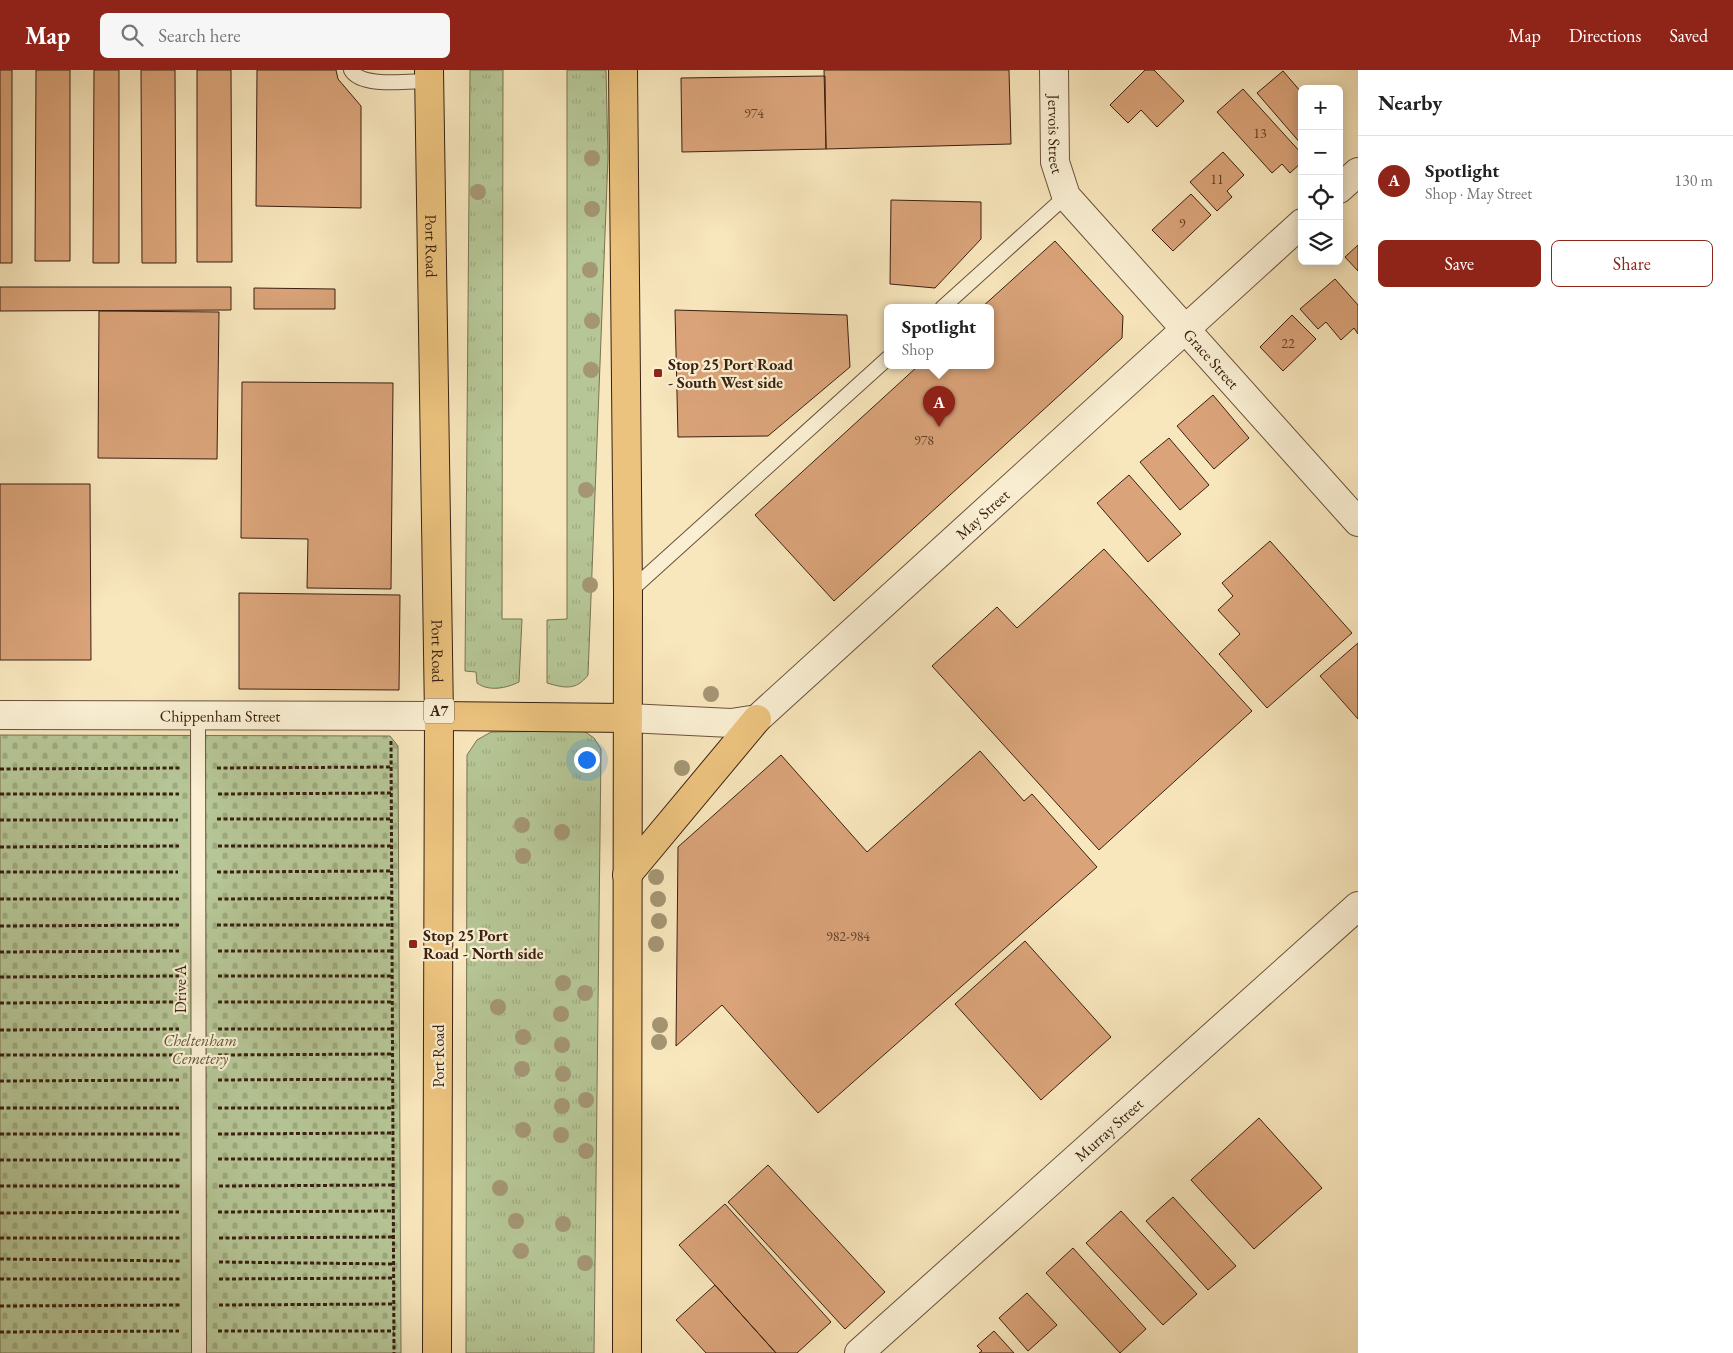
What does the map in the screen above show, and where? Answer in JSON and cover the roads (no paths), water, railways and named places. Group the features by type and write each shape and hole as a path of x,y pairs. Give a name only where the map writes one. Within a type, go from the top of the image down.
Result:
{"highway":[{"path":"623,70 628,592 627,1353"},
{"name":"Port Road","path":"429,75 439,716 437,1353"},
{"path":"439,716 628,718"},
{"path":"627,874 757,719"}],"street":[{"name":"Jervois Street","path":"1054,70 1055,162 1066,196"},
{"path":"1343,185 1358,172"},
{"name":"Grace Street","path":"1066,196 1358,522"},
{"name":"May Street","path":"757,719 1184,328 1298,227"},
{"name":"Chippenham Street","path":"0,715 439,716"},
{"path":"628,718 731,723 757,719"},
{"name":"Murray Street","path":"859,1353 1358,906"}],"lane":[{"path":"351,70 354,76 368,82 429,75"},
{"path":"946,304 1066,196"},
{"path":"628,592 884,362"},
{"name":"Drive A","path":"198,716 198,1353"}],"place":[{"name":"Stop 25 Port Road - South West side","path":"658,373"},
{"name":"Spotlight","path":"939,427"},
{"name":"Stop 25 Port Road - North side","path":"413,944"}],"park label":[{"name":"Cheltenham Cemetery","path":"200,1049"}]}
